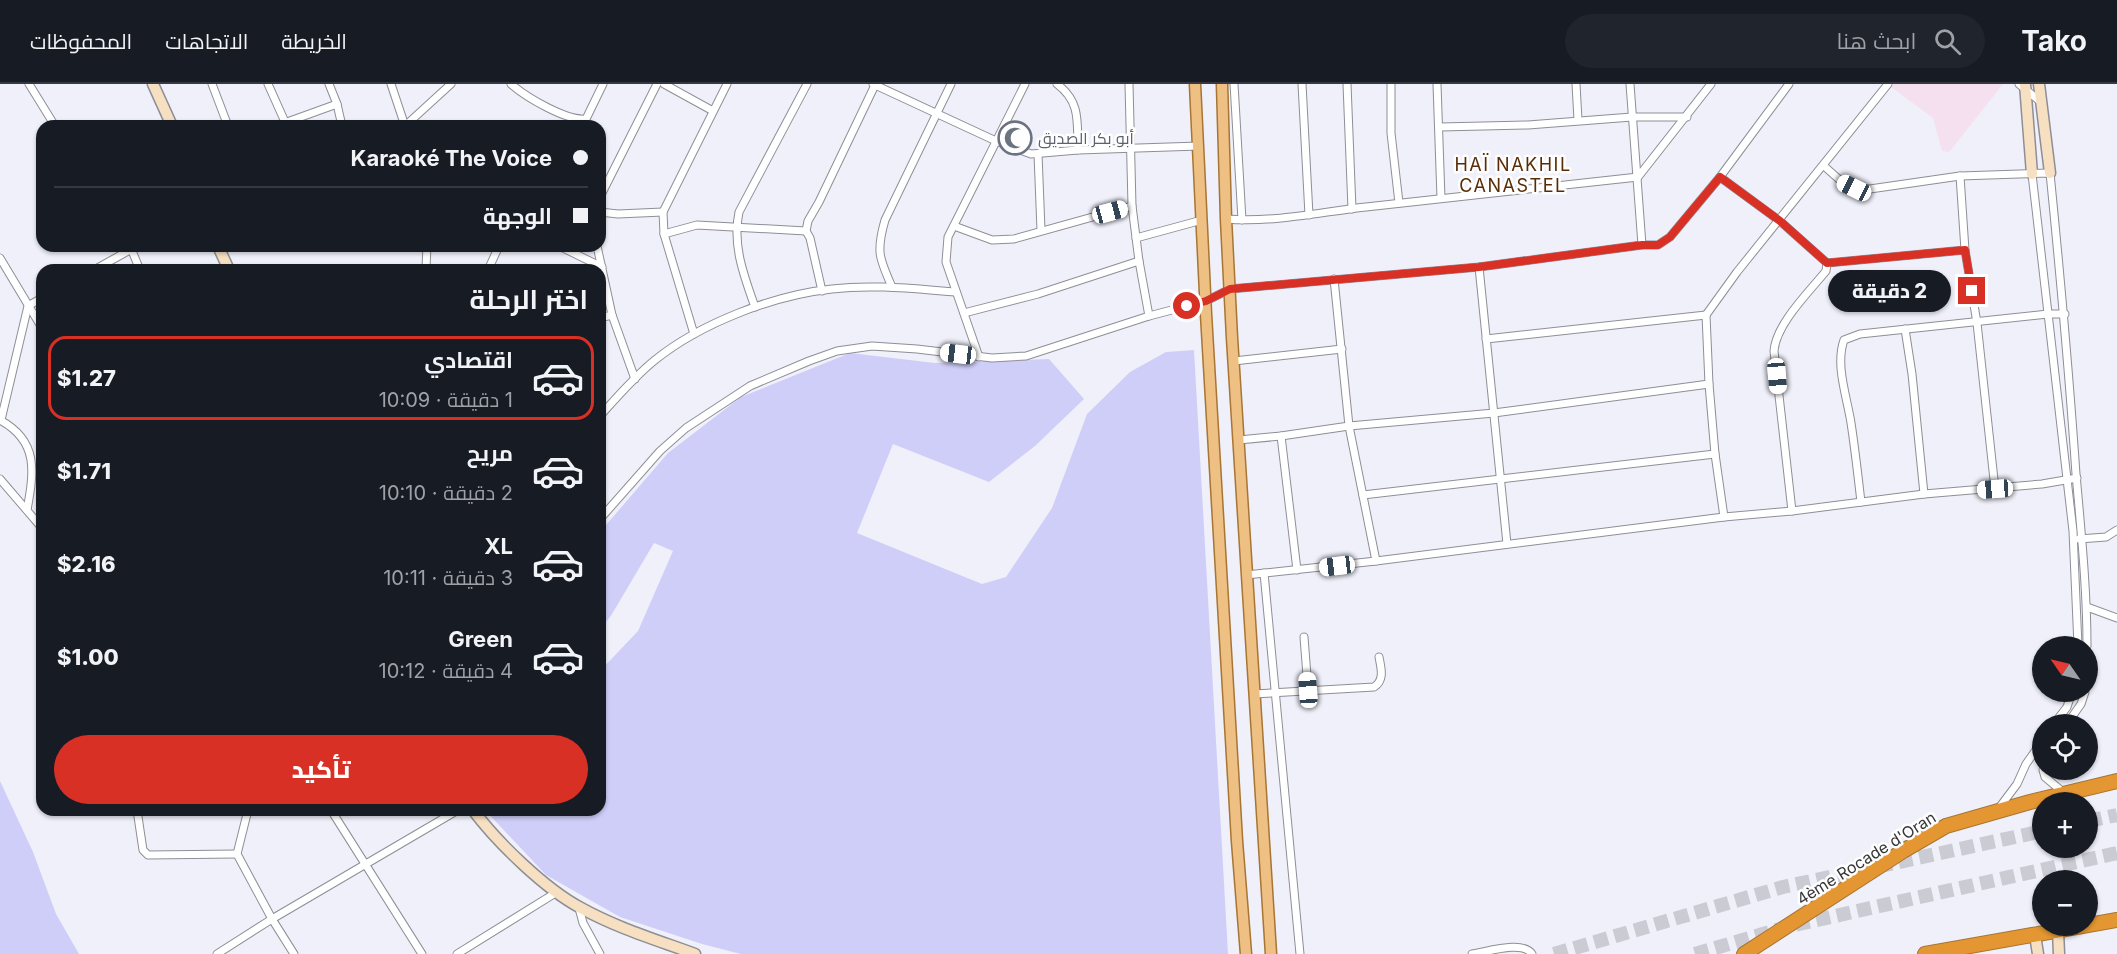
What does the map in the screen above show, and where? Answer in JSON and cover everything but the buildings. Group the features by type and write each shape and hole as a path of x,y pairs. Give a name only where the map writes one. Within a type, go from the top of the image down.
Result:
{"highway":[{"name":"4ème Rocade d'Oran","path":"2068,792 2117,781"},
{"name":"4ème Rocade d'Oran","path":"1744,954 1911,846 1946,826 2032,802"},
{"path":"2098,924 2117,920"},
{"path":"1925,954 2032,936"}],"main road":[{"path":"153,84 169,120"},
{"path":"1195,84 1236,817 1246,954"},
{"path":"1222,84 1226,219 1246,575 1271,954"},
{"path":"2039,84 2050,173"},
{"path":"2024,86 2032,174"},
{"path":"478,816 521,862 579,908 695,954"},
{"path":"2036,936 2038,954"},
{"path":"2058,936 2059,954"}],"street":[{"path":"29,84 51,120"},
{"path":"212,84 226,120"},
{"path":"268,84 284,120"},
{"path":"329,84 341,120"},
{"path":"391,84 403,120"},
{"path":"412,120 451,84"},
{"path":"511,84 520,93 565,115 580,119 586,119 603,84"},
{"path":"520,93 524,84"},
{"path":"694,334 664,234 663,212 728,84"},
{"path":"755,307 741,267 736,228 739,212 807,84"},
{"path":"892,287 880,259 879,241 885,220 951,84"},
{"path":"979,357 945,262 948,237 1025,84"},
{"path":"1057,84 1066,91 1075,105 1078,150"},
{"path":"1129,84 1132,206 1149,316"},
{"path":"1234,84 1242,220"},
{"path":"1302,84 1309,215"},
{"path":"1347,84 1352,208"},
{"path":"1391,84 1391,133 1399,203"},
{"path":"1437,84 1441,198"},
{"path":"1576,84 1578,120"},
{"path":"1630,84 1642,245"},
{"path":"1226,219 1309,215 1352,208 1638,177 1711,84"},
{"path":"606,512 660,451 686,428 750,386 775,374 837,351 872,346 1003,359 1026,356 1149,316 1206,301 1230,289 1479,267 1642,245 1658,245 1670,237 1720,177 1789,84"},
{"path":"1724,516 1715,454 1706,315 1737,272 1888,84"},
{"path":"606,178 657,85 713,111"},
{"path":"822,291 810,238 806,231 808,221 874,85 1023,152 1038,154 1078,150 1199,146"},
{"path":"2024,86 2042,103"},
{"path":"291,120 337,104"},
{"path":"1440,127 1528,125 1632,117 1687,117"},
{"path":"1038,154 1041,230"},
{"path":"1824,166 1842,182 1862,189 1960,176 2050,173 2065,314 2083,539 2087,636"},
{"path":"2032,174 2067,478 2073,539 2078,636"},
{"path":"1960,176 1965,250 1977,323 1995,489"},
{"path":"1720,177 1780,221 1827,263 1965,250"},
{"path":"954,226 992,240 1014,238 1132,206"},
{"path":"606,212 663,212"},
{"path":"1136,238 1202,220"},
{"path":"664,234 697,225 806,231"},
{"path":"104,264 125,252"},
{"path":"571,252 596,264"},
{"path":"0,258 36,319"},
{"path":"964,313 1038,294 1139,261"},
{"path":"1792,511 1774,351 1775,339 1827,271 1827,263"},
{"path":"1479,267 1507,544"},
{"path":"1334,279 1349,426 1376,561"},
{"path":"606,286 612,315 635,379"},
{"path":"606,410 655,360 694,334 755,307 831,289 892,287 956,292"},
{"path":"27,510 33,475 32,464 25,442 19,434 1,420 28,306 36,301"},
{"path":"1861,502 1840,350 1844,340 1852,335 2065,314"},
{"path":"606,316 612,315"},
{"path":"1486,339 1706,315"},
{"path":"1905,329 1912,374 1924,494"},
{"path":"1234,361 1342,349"},
{"path":"1239,440 1349,426 1494,413 1709,384"},
{"path":"1281,436 1297,570"},
{"path":"1363,495 1715,454"},
{"path":"1246,575 1376,561 1724,516 1792,511 1924,494 2042,484 2077,478"},
{"path":"0,479 36,521"},
{"path":"2073,539 2106,537 2117,530"},
{"path":"1264,573 1300,954"},
{"path":"2087,607 2117,618"},
{"path":"1304,637 1308,690"},
{"path":"1254,694 1377,685 1382,675 1379,657"},
{"path":"2062,714 2069,702"},
{"path":"2075,714 2081,702"},
{"path":"2067,707 2077,711"},
{"path":"1995,812 2017,784 2032,756"},
{"path":"2049,780 2063,792"},
{"path":"138,816 142,850 148,855 237,854"},
{"path":"246,816 237,854 294,954"},
{"path":"335,816 422,954"},
{"path":"216,954 448,816"},
{"path":"457,954 557,892"},
{"path":"579,908 583,923 600,954"},
{"path":"1472,954 1519,946 1529,950 1532,954"}],"shaded area":[{"path":"1894,84 2003,84 1949,152 1942,151 1933,118 1891,87"},
{"path":"1194,350 1228,954 741,954 702,944 620,917 546,875 491,816 606,816 606,665 638,631 673,551 654,543 606,622 606,525 668,453 741,397 850,353 935,363 1049,359 1084,399 1035,446 989,482 893,444 857,533 982,584 1006,577 1052,508 1087,414 1130,372 1166,352"},
{"path":"0,781 33,852 56,914 79,954 0,954"}],"tunnel":[{"path":"2098,819 2117,815"},
{"path":"1554,954 1783,887 2032,833"},
{"path":"1695,954 1790,926 2117,853"}],"place":[{"name":"أبو بكر الصديق","path":"1015,138"}],"district":[{"name":"HAÏ NAKHIL CANASTEL","path":"1513,174"}],"route":[{"path":"1187,306 1206,301 1230,289 1479,267 1642,245 1658,245 1670,237 1720,177 1780,221 1827,263 1965,250 1972,291"}]}
